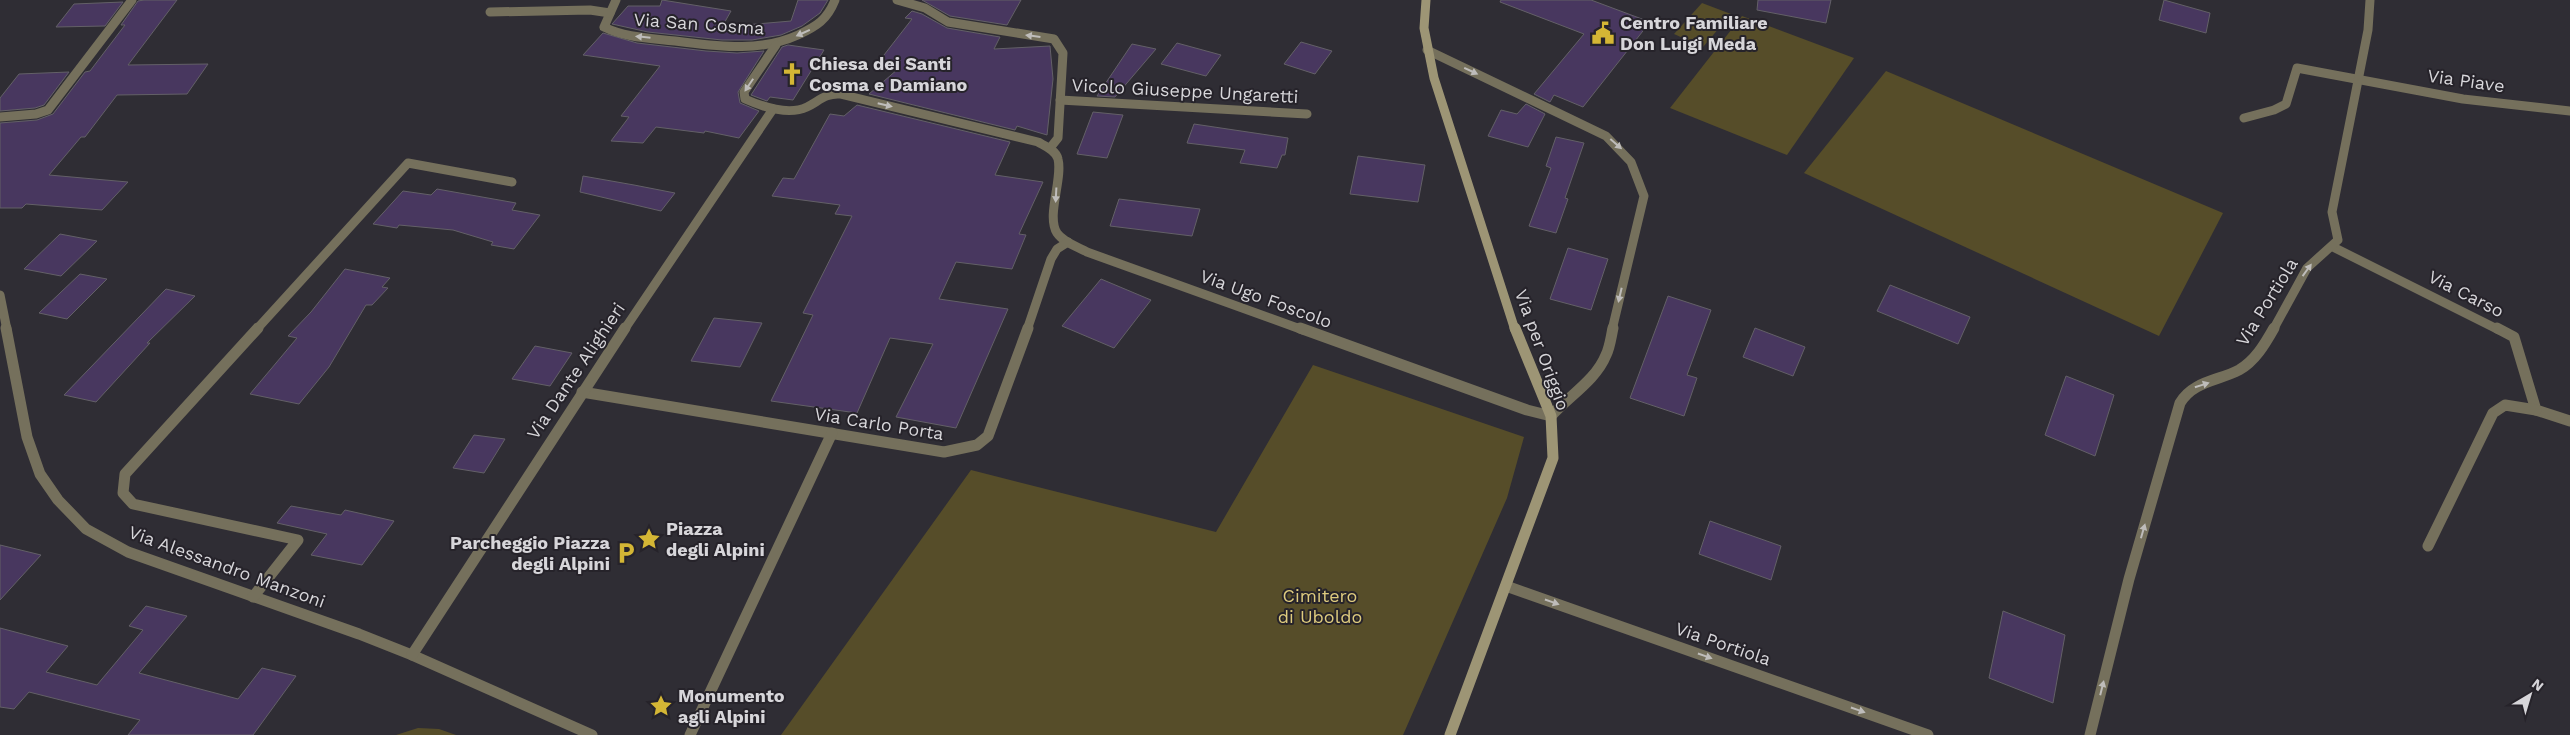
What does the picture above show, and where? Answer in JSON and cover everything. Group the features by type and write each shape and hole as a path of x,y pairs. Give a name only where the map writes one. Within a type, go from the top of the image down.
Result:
{"street":[{"path":"0,117 36,114 48,110 132,0"},
{"name":"Via San Cosma","path":"616,0 604,27 631,36 757,47 776,44 825,21 830,15 835,0"},
{"path":"776,44 744,92 745,99 756,104 773,108 802,110 829,94 840,94 1024,137 1050,148 1058,138 1063,53 1054,39 948,22 925,8 896,0"},
{"name":"Via per Origgio","path":"1426,0 1424,28 1427,50 1462,171 1511,318 1551,416 1553,458 1450,735"},
{"path":"2334,247 2338,240 2332,212 2368,30 2370,0"},
{"path":"490,12 590,10 610,13"},
{"path":"1427,50 1606,136 1628,155 1638,173 1644,196 1606,356 1584,386 1567,398 1551,416"},
{"name":"Via Piave","path":"2244,118 2274,110 2286,104 2297,68 2358,81 2463,99 2570,111"},
{"name":"Vicolo Giuseppe Ungaretti","path":"1060,100 1307,114"},
{"name":"Via Dante Alighieri","path":"412,655 582,392 773,108"},
{"name":"Via Ugo Foscolo","path":"1050,148 1058,159 1054,220 1057,233 1068,242 1087,252 1527,410 1551,416"},
{"path":"254,597 298,540 133,504 123,493 125,474 408,163 512,182"},
{"name":"Via Carlo Porta","path":"582,392 944,452 977,445 988,436 1012,376 1051,259 1057,249 1068,242"},
{"name":"Via Carso","path":"2334,247 2514,337 2536,410"},
{"name":"Via Portiola","path":"2090,735 2129,579 2180,403 2191,389 2217,380 2247,365 2260,350 2306,269 2317,257 2334,247"},
{"name":"Via Alessandro Manzoni","path":"0,295 27,437 40,474 58,500 86,529 128,552 412,655 592,735"},
{"path":"2428,546 2493,413 2505,404 2536,410 2570,421"},
{"path":"690,735 832,433"},
{"name":"Via Portiola","path":"1506,586 1928,735"}],"green space":[{"path":"1702,3 1731,14 1703,47 1674,34"},
{"path":"1742,16 1854,58 1787,155 1670,108"},
{"path":"1886,71 2223,213 2159,336 1804,173"},
{"name":"Cimitero di Uboldo","path":"1313,365 1524,437 1507,498 1403,735 781,735 971,470 1216,532"},
{"path":"418,728 439,729 456,735 396,735"}],"building":[{"path":"177,0 128,65 208,64 187,94 117,95 85,137 81,137 49,175 128,182 102,210 26,204 22,208 0,208 0,123 37,120 53,114 85,72 90,71 125,25 121,25 138,1"},
{"path":"662,0 731,11 722,27 791,21 798,0 828,0 820,13 802,26 781,35 752,40 722,40 648,32 612,24 628,6 660,6"},
{"path":"922,0 1021,0 1007,25 950,16"},
{"path":"1501,0 1591,0 1650,22 1583,107 1554,95 1550,102 1534,94 1584,34 1500,2"},
{"path":"1758,0 1831,0 1826,23 1757,10"},
{"path":"2164,0 2210,13 2206,33 2159,20"},
{"path":"123,2 105,26 56,27 74,4"},
{"path":"912,11 922,14 947,28 1000,37 994,49 1050,46 1053,79 1047,135 1017,126 1015,130 869,94 898,69 877,64 912,19 905,18"},
{"path":"603,33 637,43 706,51 737,53 764,51 738,92 740,103 759,111 739,138 705,131 704,133 656,127 643,143 611,141 629,117 621,116 660,66 583,55"},
{"path":"1301,42 1332,51 1315,74 1284,64"},
{"path":"1177,43 1221,55 1206,76 1161,64"},
{"path":"1132,44 1156,49 1115,97 1097,96"},
{"name":"Chiesa dei Santi Cosma e Damiano","path":"788,45 824,50 793,100 770,97 767,101 751,95 782,47"},
{"path":"69,72 44,105 35,108 0,111 0,98 19,74"},
{"path":"1526,104 1545,114 1528,147 1488,136 1501,110 1517,114"},
{"path":"857,105 1010,142 995,175 1043,182 1019,234 1026,235 1012,269 956,262 939,299 1008,309 956,428 896,417 933,344 890,338 857,413 771,401 813,315 803,313 852,216 835,214 840,205 772,196 783,178 794,179 830,114 844,116"},
{"path":"1093,112 1123,115 1107,158 1077,154"},
{"path":"1194,124 1288,138 1285,155 1282,155 1277,168 1240,163 1245,150 1187,143"},
{"path":"1556,137 1584,143 1565,198 1568,199 1556,233 1529,226 1551,168 1546,166"},
{"path":"1358,156 1425,165 1418,202 1350,194"},
{"path":"583,176 675,193 661,211 580,192"},
{"path":"437,189 516,203 512,210 540,215 514,249 491,245 493,242 453,230 399,225 397,228 373,224 403,191 431,195"},
{"path":"1119,199 1200,209 1192,236 1110,226"},
{"path":"60,234 97,241 61,276 24,269"},
{"path":"1568,248 1608,259 1591,310 1550,299"},
{"path":"345,269 390,278 382,287 388,288 372,305 366,305 329,367 299,404 250,394 297,338 288,336 311,312"},
{"path":"80,274 107,279 67,319 39,313"},
{"path":"1101,279 1151,300 1114,348 1062,326"},
{"path":"1890,285 1970,317 1958,344 1877,311"},
{"path":"166,289 195,296 147,343 150,343 96,402 64,395"},
{"path":"1668,296 1711,310 1687,375 1697,378 1684,416 1630,398"},
{"path":"714,318 762,323 740,367 691,361"},
{"path":"1755,328 1805,347 1793,376 1743,357"},
{"path":"535,346 572,353 550,386 512,379"},
{"path":"2066,376 2114,395 2095,456 2045,435"},
{"path":"474,435 505,439 484,473 453,468"},
{"path":"291,506 341,515 345,510 394,521 362,565 311,555 327,534 277,523"},
{"path":"1710,521 1781,546 1771,580 1699,554"},
{"path":"0,545 41,555 0,600"},
{"path":"146,606 187,616 139,673 238,699 262,668 296,676 253,735 128,735 140,720 29,692 14,709 0,707 0,628 68,646 46,672 97,685 143,630 129,626"},
{"path":"2003,611 2065,635 2053,703 1989,678"}],"place":[{"name":"Centro Familiare Don Luigi Meda","path":"1603,33"},
{"name":"Chiesa dei Santi Cosma e Damiano","path":"792,74"},
{"name":"Piazza degli Alpini","path":"649,539"},
{"name":"Parcheggio Piazza degli Alpini","path":"626,553"},
{"name":"Monumento agli Alpini","path":"661,706"}]}
